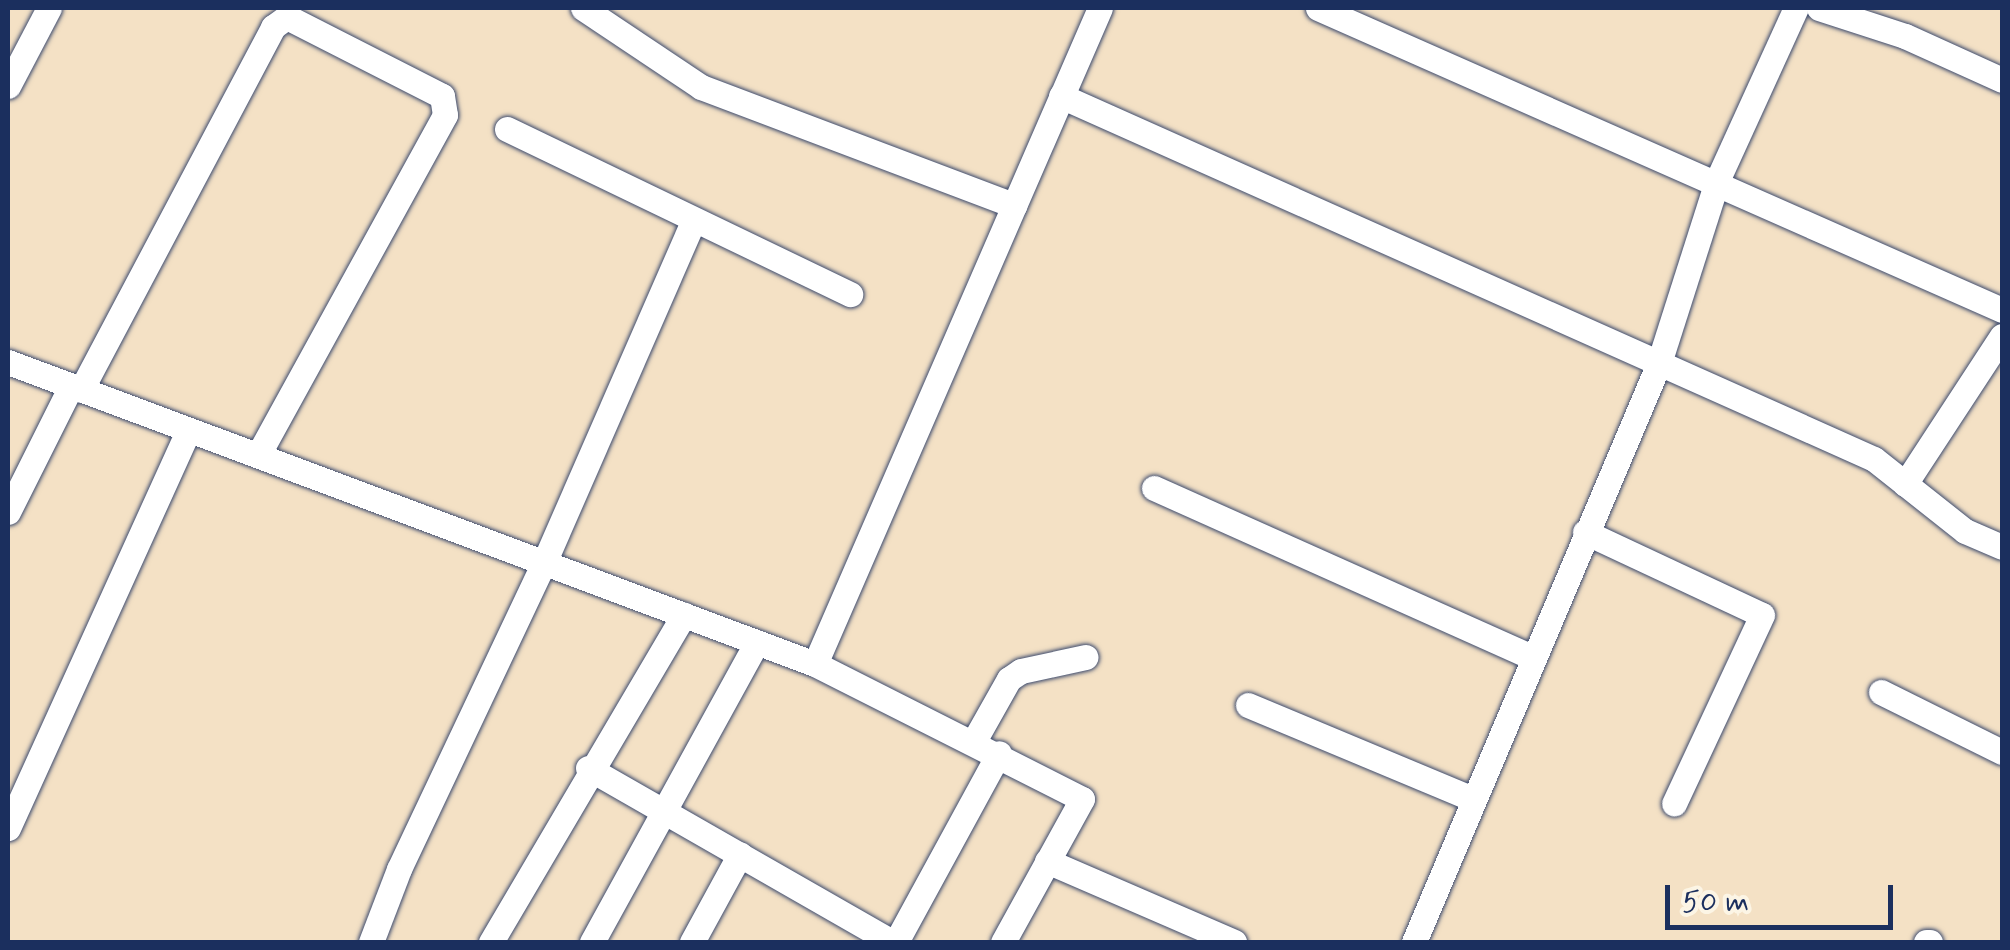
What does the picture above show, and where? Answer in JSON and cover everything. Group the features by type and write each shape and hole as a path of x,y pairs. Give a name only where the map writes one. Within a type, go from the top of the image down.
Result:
{"street":[{"path":"8,86 49,8"},
{"path":"584,8 701,87 1014,205"},
{"path":"815,664 1100,8"},
{"path":"1318,8 2002,310"},
{"path":"1414,942 1470,798 1659,363 1717,181 1796,8"},
{"path":"1819,8 1905,36 2002,80"},
{"path":"8,512 273,26 287,18 442,96 445,115 258,456"},
{"path":"1061,96 1874,459 1966,531 2002,547"},
{"path":"507,129 693,222 850,294"},
{"path":"372,942 399,868 544,565 693,222"},
{"path":"1906,484 2002,336"},
{"path":"8,362 815,664 999,753 1082,799 1003,942"},
{"path":"8,828 188,431"},
{"path":"1154,488 1530,657"},
{"path":"1585,532 1762,615 1674,804"},
{"path":"492,942 588,768 684,615"},
{"path":"592,942 757,642"},
{"path":"974,741 1010,679 1021,670 1086,657"},
{"path":"1881,692 2002,752"},
{"path":"1248,705 1470,798"},
{"path":"588,768 894,942 999,753"},
{"path":"692,942 740,854"},
{"path":"1048,862 1234,942"}]}
